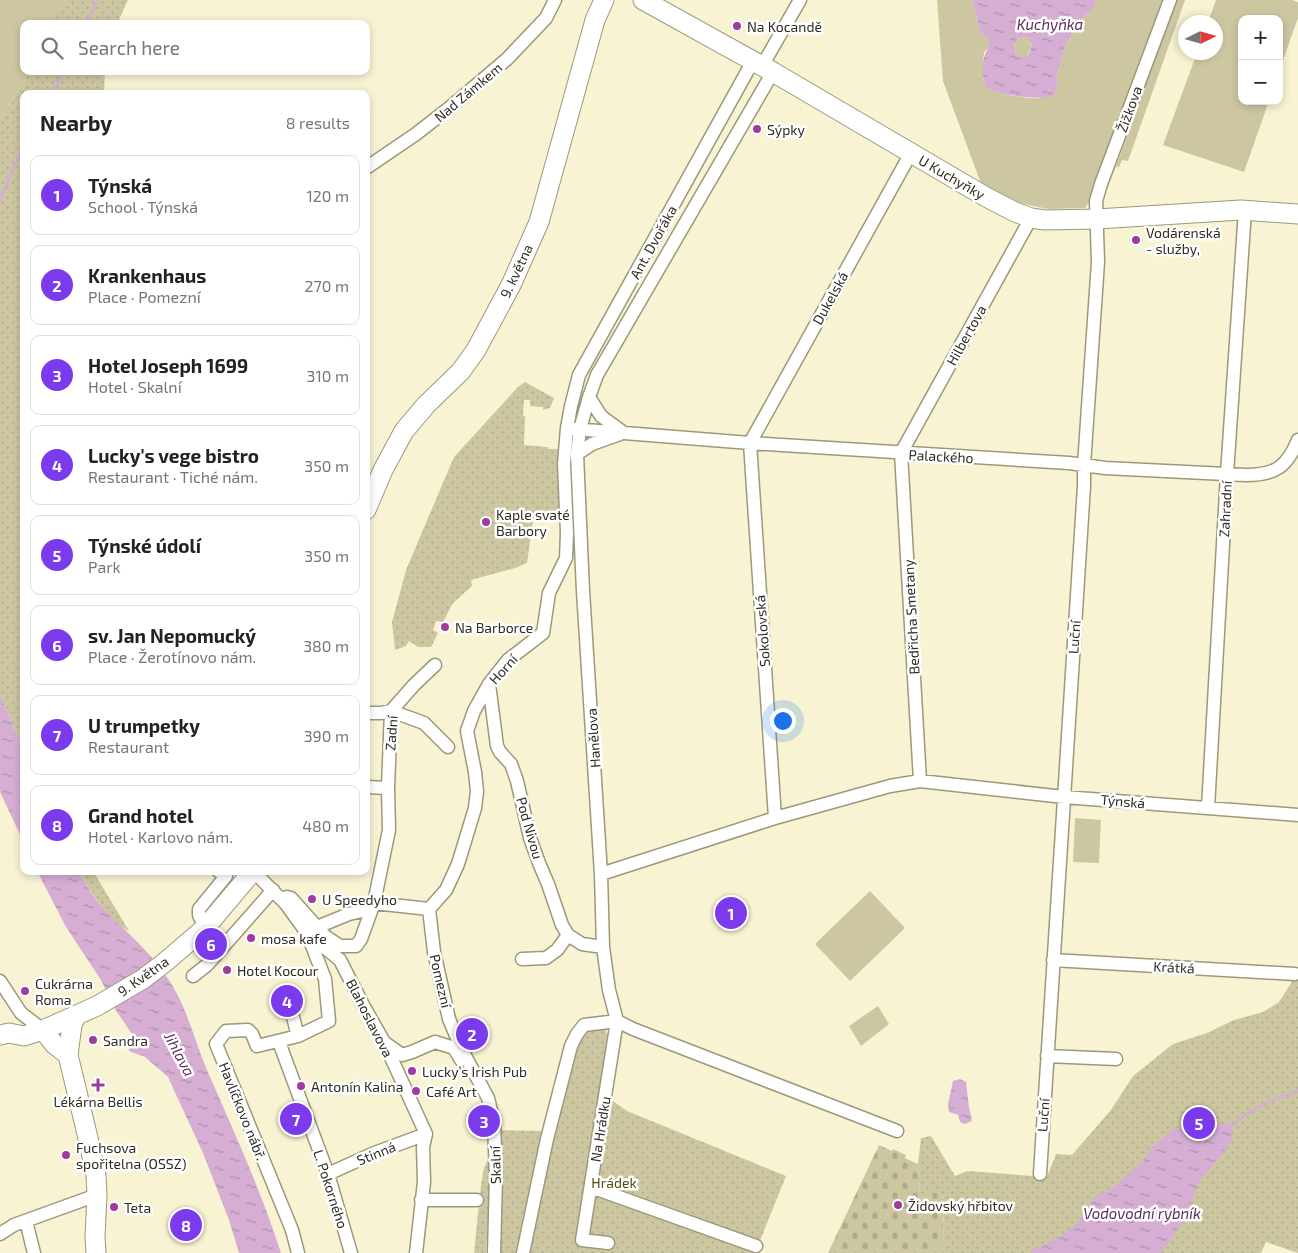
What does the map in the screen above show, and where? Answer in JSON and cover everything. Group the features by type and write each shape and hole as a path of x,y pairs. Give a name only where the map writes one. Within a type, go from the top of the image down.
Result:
{"street":[{"name":"Nad Zámkem","path":"370,165 416,134 507,59 546,18 556,0"},
{"name":"9. května","path":"370,501 387,462 404,431 461,370 476,350 511,285 539,222 594,20 604,0"},
{"name":"U Kuchyňky","path":"643,0 763,66 986,197 1031,218 1045,220 1096,219 1245,210 1298,214"},
{"path":"763,66 800,0"},
{"name":"Žižkova","path":"1096,219 1096,201 1101,184 1170,0"},
{"name":"Ant. Dvořáka","path":"580,429 597,375 763,66"},
{"name":"Ant. Dvořáka","path":"567,428 579,375 763,66"},
{"name":"Dukelská","path":"750,443 911,153"},
{"name":"Zahradní","path":"1208,808 1227,474 1245,210"},
{"name":"Hilbertova","path":"902,453 1031,218"},
{"name":"Luční","path":"1040,1174 1084,465 1097,288 1096,219"},
{"path":"589,397 601,416 624,433"},
{"name":"Palackého","path":"567,428 1105,468 1257,475 1274,471 1288,460 1298,440"},
{"name":"Horní","path":"428,909 446,890 458,864 471,826 477,791 467,732 474,712 488,684 508,660 543,634 549,593 566,558 567,533 564,464 567,428"},
{"name":"Hanělova","path":"580,429 577,454 583,590 601,874 603,947 609,990 617,1021"},
{"path":"577,454 592,444 624,433"},
{"name":"Sokolovská","path":"750,443 774,818"},
{"name":"Bedřicha Smetany","path":"902,453 920,781"},
{"name":"Zadní","path":"312,930 340,946 356,946 361,938 372,906 389,830 388,788 391,711 435,665"},
{"name":"Pod Nivou","path":"488,684 497,746 511,764 517,781 530,838 562,925 568,935"},
{"path":"370,713 391,711 424,723 448,746"},
{"name":"Týnská","path":"601,874 774,818 890,786 920,781 1064,797 1298,815"},
{"path":"370,787 388,788"},
{"path":"205,928 199,915 200,909 222,875"},
{"name":"9. Května","path":"24,1036 76,1016 143,979 205,928 244,875"},
{"name":"Blahoslavova","path":"248,875 275,892 291,898 312,930 340,960 384,1042 426,1134"},
{"path":"193,976 207,965 275,892"},
{"path":"279,1042 329,1022 324,980 312,930 372,906 428,909"},
{"name":"Pomezní","path":"428,909 434,952 449,1019 463,1052 488,1098"},
{"path":"522,959 546,958 557,950 568,935 582,944 603,947"},
{"name":"Krátká","path":"1053,960 1295,974"},
{"path":"0,981 21,1013 43,1030 54,1044 68,1055"},
{"path":"290,1006 298,1036"},
{"path":"76,1016 72,1025 68,1055 96,1175 96,1253"},
{"path":"523,1253 547,1139 571,1046 584,1025 617,1021 897,1131"},
{"name":"Na Hrádku","path":"608,1243 582,1240 617,1021"},
{"name":"Havlíčkovo nábř.","path":"279,1042 257,1046 252,1034 248,1030 226,1031 216,1044 292,1230 298,1253"},
{"path":"0,1035 9,1033 24,1036"},
{"path":"0,1046 11,1044 24,1036"},
{"name":"L. Pokorného","path":"279,1042 328,1174 351,1253"},
{"path":"384,1042 402,1055 435,1042 454,1048 466,1069 472,1086 480,1097 488,1098"},
{"path":"1047,1056 1116,1059"},
{"name":"Skalní","path":"488,1098 494,1122 496,1177 494,1253"},
{"path":"416,1253 424,1182 423,1147 426,1134"},
{"name":"Stinná","path":"328,1174 372,1154 426,1134"},
{"path":"591,1187 756,1246"},
{"path":"0,1234 14,1225 97,1195"},
{"path":"421,1200 477,1200"},
{"path":"26,1221 34,1253"}],"green space":[{"path":"0,0 68,0 50,20 20,20 20,75 27,75 0,120"},
{"path":"68,0 128,0 119,20 49,20"},
{"path":"937,0 972,0 981,34 987,37 989,48 984,52 983,66 983,76 987,89 1013,96 1039,98 1058,89 1057,75 1064,50 1077,23 1093,7 1096,0 1163,0 1090,201 1085,208 1048,209 1009,201 983,189 943,81"},
{"path":"1176,0 1185,0 1180,15 1178,15 1178,20 1128,161 1122,160 1119,167 1116,167"},
{"path":"1216,0 1292,0 1298,2 1298,18 1283,60 1283,15 1238,15 1238,105 1268,105 1244,172 1163,145 1194,60 1223,60 1223,15 1211,15"},
{"path":"1030,38 1029,43 1032,45 1027,57 1018,57 1014,43 1016,39"},
{"path":"27,75 105,75 104,90 20,90 20,742 0,695 0,120"},
{"path":"525,382 554,398 550,408 543,410 543,407 530,406 530,400 524,400 524,445 558,449 559,518 533,520 527,563 471,580 472,586 453,603 443,622 436,621 433,630 438,633 431,647 418,647 409,641 406,646 395,650 392,622 406,570 454,457 518,387"},
{"path":"1075,818 1101,820 1099,863 1073,862"},
{"path":"81,875 95,875 129,931 107,913"},
{"path":"870,891 905,928 850,981 815,944"},
{"path":"1298,971 1298,1253 1266,1242 1261,1253 943,1253 944,1198 939,1192 920,1194 918,1164 921,1138 931,1136 955,1176 968,1171 1047,1177 1056,1154 1072,1155 1111,1110 1133,1076 1173,1044 1207,1033 1234,1020 1263,1012 1279,1002"},
{"path":"878,1006 889,1024 861,1046 849,1026"},
{"name":"Hrádek","path":"605,1028 607,1035 599,1095 613,1101 627,1111 786,1176 755,1253 527,1253 574,1051 586,1031"},
{"path":"500,1130 543,1131 534,1187 520,1253 497,1253"},
{"name":"Židovský hřbitov","path":"879,1145 906,1155 905,1158 918,1164 920,1193 939,1192 944,1198 943,1253 828,1253"},
{"path":"489,1157 491,1166 486,1253 474,1253 481,1185 484,1168"}],"water":[{"name":"Kuchyňka","path":"972,0 1096,0 1094,7 1077,23 1064,50 1057,75 1058,89 1051,97 1019,96 987,89 983,68 984,56 989,48 987,37 981,34","holes":["1030,38 1029,42 1032,45 1029,54 1027,57 1018,57 1014,43 1017,39"]},
{"path":"0,695 20,742 20,834 0,792"},
{"name":"Jihlava","path":"39,875 81,875 100,905 146,951 175,989 207,1070 256,1183 281,1253 239,1253 229,1220 203,1153 168,1077 145,1057 129,1051 132,1034 115,1009 101,980 66,927"},
{"path":"960,1079 966,1082 972,1121 965,1124 960,1122 958,1115 949,1112 948,1104 953,1081"},
{"name":"Vodovodní rybník","path":"1230,1122 1232,1127 1231,1143 1197,1185 1186,1218 1161,1253 1032,1253 1031,1251 1060,1237 1076,1224 1096,1196 1108,1191 1141,1163 1152,1147 1175,1128 1204,1130"}],"waterway":[{"path":"88,20 97,0"},
{"path":"54,90 62,75"},
{"path":"0,201 13,168 20,156"},
{"path":"1229,1129 1243,1116 1273,1100 1298,1091"}],"place":[{"name":"Na Kocandě","path":"737,26"},
{"name":"Sýpky","path":"757,129"},
{"name":"Vodárenská - služby,","path":"1136,240"},
{"name":"Kaple svaté Barbory","path":"486,522"},
{"name":"Na Barborce","path":"445,627"},
{"name":"U Speedyho","path":"312,899"},
{"name":"Týnská","path":"731,913"},
{"name":"mosa kafe","path":"251,938"},
{"name":"sv. Jan Nepomucký","path":"211,944"},
{"name":"Hotel Kocour","path":"227,970"},
{"name":"Cukrárna Roma","path":"25,991"},
{"name":"Lucky's vege bistro","path":"287,1001"},
{"name":"Krankenhaus","path":"472,1034"},
{"name":"Sandra","path":"93,1040"},
{"name":"Lucky’s Irish Pub","path":"412,1071"},
{"name":"Lékárna Bellis","path":"98,1085"},
{"name":"Antonín Kalina","path":"301,1086"},
{"name":"Café Art","path":"416,1091"},
{"name":"U trumpetky","path":"296,1119"},
{"name":"Hotel Joseph 1699","path":"484,1121"},
{"name":"Týnské údolí","path":"1199,1123"},
{"name":"Fuchsova spořitelna (OSSZ)","path":"66,1155"},
{"name":"Židovský hřbitov","path":"898,1205"},
{"name":"Teta","path":"114,1207"},
{"name":"Grand hotel","path":"186,1225"}]}
